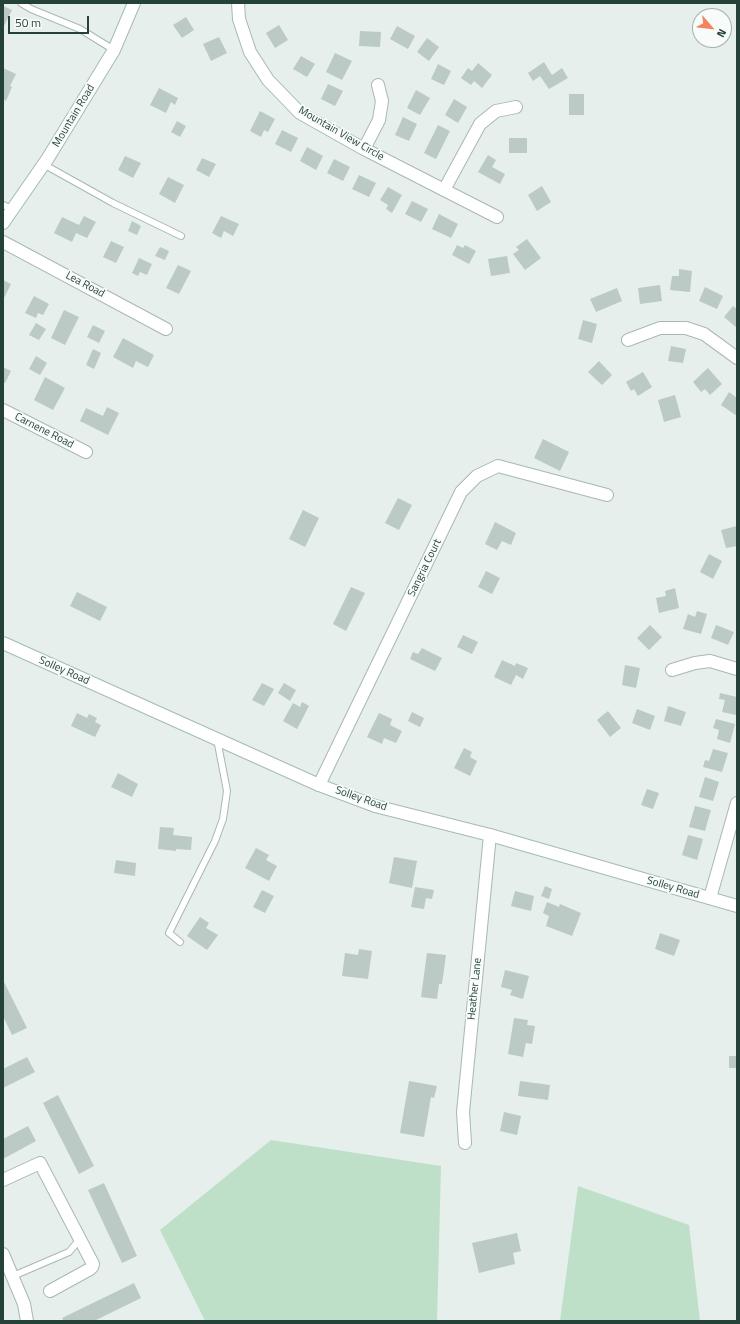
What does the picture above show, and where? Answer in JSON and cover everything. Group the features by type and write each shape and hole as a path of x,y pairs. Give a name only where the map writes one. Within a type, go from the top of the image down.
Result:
{"street":[{"name":"Mountain Road","path":"3,223 8,207 43,164 114,50 134,3"},
{"name":"Mountain View Circle","path":"238,3 239,19 250,52 268,80 300,113 364,149 497,217"},
{"path":"364,149 379,120 382,101 378,85"},
{"path":"444,190 480,124 496,111 516,107"},
{"name":"Lea Road","path":"3,242 166,329"},
{"path":"628,340 660,328 686,328 704,334 737,358"},
{"name":"Carnene Road","path":"3,410 86,452"},
{"name":"Sangria Court","path":"319,785 461,492 477,476 498,466 606,495"},
{"name":"Solley Road","path":"3,644 319,785 375,806 490,835 737,906"},
{"path":"672,670 695,663 710,661 737,669"},
{"path":"710,898 737,803"},
{"name":"Heather Lane","path":"465,1142 463,1112 490,835"},
{"path":"3,1180 40,1163 92,1264 92,1268 50,1291"},
{"path":"3,1254 24,1304 27,1321"}],"lane":[{"path":"21,3 31,9 80,29 114,50"},
{"path":"43,164 113,203 181,236"},
{"path":"180,942 169,933 215,842 225,810 227,791 217,739"},
{"path":"13,1276 68,1252 80,1239"}],"green space":[{"path":"271,1140 441,1166 437,1321 205,1321 160,1230"},
{"path":"578,1186 689,1225 700,1321 560,1321"}],"building":[{"path":"3,6 12,10 4,26 3,26"},
{"path":"186,17 194,30 182,38 173,25"},
{"path":"279,25 288,40 275,48 266,33"},
{"path":"397,26 415,36 408,49 390,39"},
{"path":"360,31 381,32 380,47 359,46"},
{"path":"219,37 227,53 211,61 203,44"},
{"path":"427,38 439,47 429,61 417,52"},
{"path":"335,53 352,61 342,80 326,72"},
{"path":"301,56 315,64 307,77 293,69"},
{"path":"544,62 552,75 562,68 568,78 549,89 540,76 533,81 528,73"},
{"path":"478,63 492,75 482,88 474,81 471,85 461,78 468,68 472,71"},
{"path":"438,64 451,71 444,85 431,79"},
{"path":"3,68 16,74 10,86 12,87 6,101 3,99"},
{"path":"328,84 343,91 335,106 321,99"},
{"path":"159,88 178,98 175,105 171,102 166,113 150,105"},
{"path":"416,90 430,98 420,115 407,108"},
{"path":"569,94 584,94 584,115 569,115"},
{"path":"454,99 467,107 458,123 445,115"},
{"path":"260,111 275,119 268,132 264,130 261,137 250,131"},
{"path":"403,117 417,124 409,141 395,135"},
{"path":"177,121 186,126 180,137 171,132"},
{"path":"438,125 450,131 436,159 424,153"},
{"path":"282,130 298,138 291,152 275,144"},
{"path":"509,138 527,138 527,153 509,153"},
{"path":"307,147 323,156 316,170 300,161"},
{"path":"488,155 496,160 492,167 505,174 500,184 478,172"},
{"path":"125,156 141,163 133,178 118,170"},
{"path":"202,158 216,164 209,177 196,170"},
{"path":"334,159 350,167 343,181 327,173"},
{"path":"359,175 376,183 369,197 352,189"},
{"path":"168,177 184,185 175,203 159,194"},
{"path":"542,186 551,202 537,211 528,195"},
{"path":"388,187 402,195 392,213 386,209 388,205 380,200"},
{"path":"412,201 428,209 421,222 405,214"},
{"path":"439,214 458,224 451,238 432,229"},
{"path":"84,216 96,222 87,238 76,233 72,242 54,233 62,217 79,225"},
{"path":"221,216 239,224 233,236 224,231 221,238 212,233"},
{"path":"132,221 141,226 137,235 128,231"},
{"path":"527,239 541,258 525,270 513,254 519,250 516,247"},
{"path":"111,241 124,247 116,263 103,257"},
{"path":"457,245 463,248 465,245 476,251 469,264 452,255"},
{"path":"160,247 169,251 165,260 155,256"},
{"path":"507,256 510,273 491,276 488,259"},
{"path":"139,258 152,264 147,275 140,272 138,276 132,273"},
{"path":"178,265 191,271 179,294 166,288"},
{"path":"679,269 692,271 690,292 670,290 672,276 679,276"},
{"path":"3,280 11,284 3,300"},
{"path":"660,285 662,301 640,304 638,288"},
{"path":"705,287 723,296 717,309 699,301"},
{"path":"617,288 622,301 596,312 590,299"},
{"path":"34,296 49,304 43,315 38,313 36,318 25,313"},
{"path":"733,306 737,309 737,328 724,317"},
{"path":"64,310 79,317 65,345 51,338"},
{"path":"583,320 597,324 592,343 578,339"},
{"path":"36,323 46,329 39,340 29,335"},
{"path":"93,325 105,331 99,343 87,337"},
{"path":"123,338 154,355 148,367 136,361 133,368 113,357"},
{"path":"671,346 686,349 683,363 668,361"},
{"path":"93,349 101,353 94,369 86,365"},
{"path":"36,356 47,363 40,375 29,369"},
{"path":"599,361 612,375 602,385 588,372"},
{"path":"3,367 11,371 5,383 3,383"},
{"path":"708,368 722,384 710,395 705,389 701,392 693,382"},
{"path":"643,372 652,387 638,396 634,389 631,391 626,382"},
{"path":"45,377 65,388 53,410 34,400"},
{"path":"729,392 737,398 737,416 721,405"},
{"path":"675,395 681,417 664,422 658,400"},
{"path":"107,407 119,413 108,435 80,421 86,408 103,416"},
{"path":"543,439 569,452 560,471 534,458"},
{"path":"398,498 412,505 399,530 385,523"},
{"path":"303,510 319,518 305,547 289,539"},
{"path":"495,522 516,533 511,545 502,541 497,550 485,544"},
{"path":"737,526 737,546 726,548 721,530"},
{"path":"709,554 722,561 713,579 700,572"},
{"path":"486,571 500,578 492,594 478,587"},
{"path":"351,587 365,593 346,631 333,624"},
{"path":"675,588 679,608 659,613 656,598 666,596 665,591"},
{"path":"77,592 107,607 100,621 70,606"},
{"path":"697,611 707,614 701,634 683,629 688,614 695,617"},
{"path":"650,625 662,637 649,650 637,638"},
{"path":"716,625 734,632 728,645 711,638"},
{"path":"463,635 478,642 472,654 457,647"},
{"path":"422,648 442,658 435,671 410,659 413,652 418,654"},
{"path":"502,660 515,666 516,663 528,668 523,679 516,675 511,685 494,677"},
{"path":"625,665 640,668 636,688 622,685"},
{"path":"262,683 274,689 264,706 252,700"},
{"path":"284,683 296,690 290,701 278,693"},
{"path":"720,693 737,697 736,715 722,712 725,700 719,699"},
{"path":"302,702 309,706 297,729 283,721 293,703 300,707"},
{"path":"668,706 686,712 681,726 664,721"},
{"path":"637,709 655,716 650,730 632,723"},
{"path":"608,711 621,728 610,737 597,720"},
{"path":"412,712 424,718 420,727 408,721"},
{"path":"77,713 87,718 89,714 97,718 95,722 101,725 95,737 71,726"},
{"path":"379,713 392,719 390,725 402,731 396,743 384,738 382,744 367,737"},
{"path":"716,719 735,724 730,743 717,739 719,730 713,728"},
{"path":"464,748 472,752 470,757 477,761 470,776 454,768"},
{"path":"713,749 728,753 722,772 703,767 705,760 709,761"},
{"path":"118,773 138,784 132,797 111,787"},
{"path":"705,777 719,782 713,801 699,797"},
{"path":"647,789 659,793 653,809 641,805"},
{"path":"695,806 711,810 705,831 689,827"},
{"path":"160,827 174,828 173,835 192,837 191,850 176,849 176,851 158,849"},
{"path":"688,835 703,839 697,860 682,855"},
{"path":"256,848 269,855 266,860 277,866 269,881 245,868"},
{"path":"394,857 417,861 412,888 389,883"},
{"path":"116,860 136,863 135,876 114,873"},
{"path":"545,886 552,889 549,899 541,896"},
{"path":"415,887 434,890 432,899 426,898 424,909 411,907"},
{"path":"262,890 274,896 265,913 253,907"},
{"path":"515,891 534,896 531,911 511,906"},
{"path":"547,902 559,907 560,904 581,913 572,936 546,926 549,916 543,913"},
{"path":"200,917 209,923 206,928 218,935 207,950 187,936"},
{"path":"660,933 680,940 674,956 655,949"},
{"path":"359,949 372,951 368,979 342,976 345,953 358,955"},
{"path":"427,953 446,955 442,984 439,984 437,999 421,997"},
{"path":"505,970 529,976 523,999 510,995 512,990 501,987"},
{"path":"3,980 27,1028 12,1035 3,1016"},
{"path":"514,1018 528,1020 527,1025 535,1026 532,1044 526,1043 523,1057 508,1054"},
{"path":"729,1056 737,1056 737,1068 729,1068"},
{"path":"27,1057 35,1072 3,1088 3,1069"},
{"path":"409,1081 437,1086 434,1098 431,1097 424,1137 400,1133"},
{"path":"520,1081 550,1085 548,1100 518,1096"},
{"path":"58,1095 94,1166 79,1174 43,1103"},
{"path":"504,1112 521,1116 517,1135 500,1131"},
{"path":"28,1126 36,1141 3,1159 3,1139"},
{"path":"104,1183 137,1256 122,1263 88,1190"},
{"path":"517,1233 521,1251 513,1253 515,1264 479,1273 472,1243"},
{"path":"134,1283 141,1298 94,1321 64,1321 62,1318"}]}
